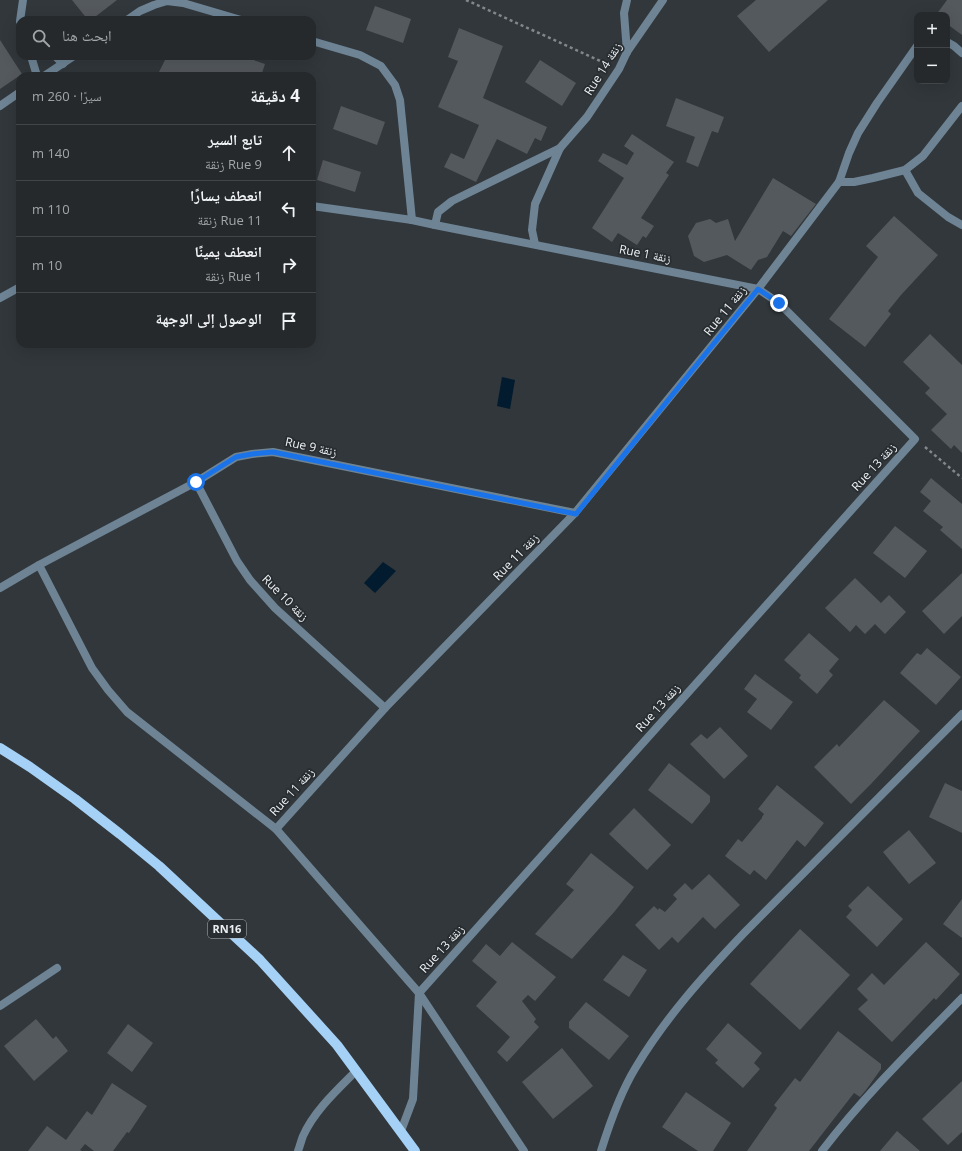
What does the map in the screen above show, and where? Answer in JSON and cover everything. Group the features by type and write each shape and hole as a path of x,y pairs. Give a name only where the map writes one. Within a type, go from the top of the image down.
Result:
{"main road":[{"name":"RN16","path":"0,748 75,799 125,838 180,886 260,960 337,1045 415,1151"}],"street":[{"path":"21,16 23,0"},
{"path":"627,0 624,13 627,52"},
{"name":"Rue 14 زنقة","path":"535,244 532,230 534,204 560,148 587,117 619,69 627,52 663,0"},
{"path":"133,16 140,11 167,1 183,2 228,16"},
{"path":"316,42 360,55 381,66 395,85 400,100 412,220"},
{"path":"950,44 962,52"},
{"name":"Rue 11 زنقة","path":"276,829 385,708 576,514 758,289 839,182 858,133 916,48"},
{"path":"32,60 36,72"},
{"path":"59,60 63,64"},
{"path":"50,72 68,60"},
{"path":"0,106 16,95"},
{"path":"839,182 854,182 905,170 923,156 962,106"},
{"name":"Rue 14 زنقة","path":"436,225 438,212 452,201 560,148"},
{"path":"905,170 918,193 948,217 962,225"},
{"name":"Rue 1 زنقة","path":"316,207 412,220 758,289 779,303 915,439"},
{"path":"0,298 16,289"},
{"name":"Rue 13 زنقة","path":"419,992 915,439"},
{"name":"Rue 9 زنقة","path":"0,588 39,565 196,482 236,457 252,454 273,452 576,514"},
{"name":"Rue 10 زنقة","path":"196,482 237,561 250,580 275,608 385,708"},
{"path":"39,565 92,668 108,690 127,712 276,829 419,992 524,1151"},
{"path":"601,1151 618,1103 635,1068 680,1004 709,970 744,933 962,714"},
{"path":"0,1006 57,968"},
{"path":"401,1131 413,1098 419,992"},
{"path":"822,1151 885,1077 962,998"},
{"path":"298,1151 303,1136 315,1115 356,1071"}],"path":[{"path":"466,0 619,69"},
{"path":"915,439 962,478"}],"water":[{"path":"502,377 515,380 510,409 497,406"},
{"path":"383,562 396,571 375,593 364,583"}],"building":[{"path":"72,0 117,0 96,16 85,16"},
{"path":"756,0 828,0 769,52 737,16"},
{"path":"947,0 962,0 962,35 950,26 950,12 938,12"},
{"path":"375,6 411,19 403,43 366,30"},
{"path":"459,28 503,46 483,98 547,127 541,141 535,138 527,154 497,139 476,182 444,167 451,153 464,159 479,125 438,107 458,61 448,57"},
{"path":"0,40 21,72 16,72 16,78 0,89"},
{"path":"165,60 254,60 265,64 262,72 159,72"},
{"path":"540,60 576,83 562,106 525,82"},
{"path":"676,98 724,117 718,133 712,131 698,167 686,162 695,137 666,126"},
{"path":"341,106 385,122 377,145 333,129"},
{"path":"632,134 674,162 666,173 669,175 641,218 654,226 646,238 643,236 637,245 618,233 612,242 592,228 624,178 598,161 603,153 627,165 634,153 624,146"},
{"path":"323,160 361,172 355,192 317,180"},
{"path":"773,178 816,204 791,236 783,231 767,257 758,260 751,270 727,255 704,262 694,256 688,236 696,223 710,219 716,223 728,219 735,241"},
{"path":"894,216 938,255 888,311 891,314 865,347 829,319 878,257 866,246"},
{"path":"930,334 962,365 962,453 954,445 951,449 931,430 947,414 925,393 930,388 903,362"},
{"path":"931,478 962,504 962,549 940,530 943,527 923,511 931,501 920,492"},
{"path":"895,526 927,551 905,578 873,553"},
{"path":"962,573 962,616 944,634 922,611"},
{"path":"855,578 881,603 889,595 906,612 885,634 875,624 865,634 856,625 850,632 825,608"},
{"path":"809,633 839,659 829,671 833,675 817,694 799,678 801,675 784,660"},
{"path":"927,648 961,677 936,705 900,673 917,653 921,655"},
{"path":"755,674 793,702 771,730 747,712 757,699 744,689"},
{"path":"884,700 920,731 851,804 814,767 837,744 839,747"},
{"path":"720,727 748,756 724,779 690,744 701,734 707,739"},
{"path":"669,763 710,796 710,802 692,824 648,790"},
{"path":"945,783 962,791 962,833 929,817"},
{"path":"777,785 824,823 805,847 797,840 766,880 754,870 750,875 725,856 738,839 742,842 762,818 764,814 758,809"},
{"path":"634,808 671,845 647,870 609,834"},
{"path":"909,830 936,863 909,884 883,852"},
{"path":"591,853 634,887 615,911 572,959 535,934 574,890 566,884"},
{"path":"709,874 740,905 715,929 703,917 678,943 672,937 659,950 635,925 654,906 658,910 659,908 665,912 677,899 673,895 685,883 692,890"},
{"path":"868,886 903,919 877,947 846,917 852,910 848,906"},
{"path":"962,899 962,938 943,924"},
{"path":"800,929 850,975 800,1030 750,984"},
{"path":"512,942 556,977 535,1001 528,995 522,1001 536,1019 534,1022 539,1027 507,1062 497,1052 510,1037 476,1006 497,982 472,961 486,944 500,956"},
{"path":"926,942 960,974 936,1000 934,998 892,1042 858,1009 868,1000 857,989 872,973 884,985"},
{"path":"623,955 647,970 629,997 603,980"},
{"path":"586,1002 629,1036 609,1060 569,1028 569,1022"},
{"path":"36,1019 53,1039 56,1036 68,1051 34,1081 4,1046"},
{"path":"728,1023 762,1053 754,1063 760,1069 743,1088 715,1063 718,1060 706,1049"},
{"path":"128,1024 153,1043 132,1072 107,1053"},
{"path":"838,1031 881,1064 881,1069 866,1090 860,1097 854,1093 809,1151 747,1151 777,1108 774,1105 795,1078 800,1082"},
{"path":"562,1048 593,1086 553,1119 522,1082"},
{"path":"962,1081 962,1132 948,1145 922,1119"},
{"path":"112,1083 147,1106 129,1133 127,1132 113,1151 94,1151 85,1144 80,1150 82,1151 28,1151 47,1126 66,1140 87,1111 92,1115"},
{"path":"686,1092 731,1123 713,1151 698,1151 662,1127"},
{"path":"897,1131 920,1151 880,1151"}],"route":[{"path":"196,482 236,457 273,452 576,514 758,289 779,303"}]}
